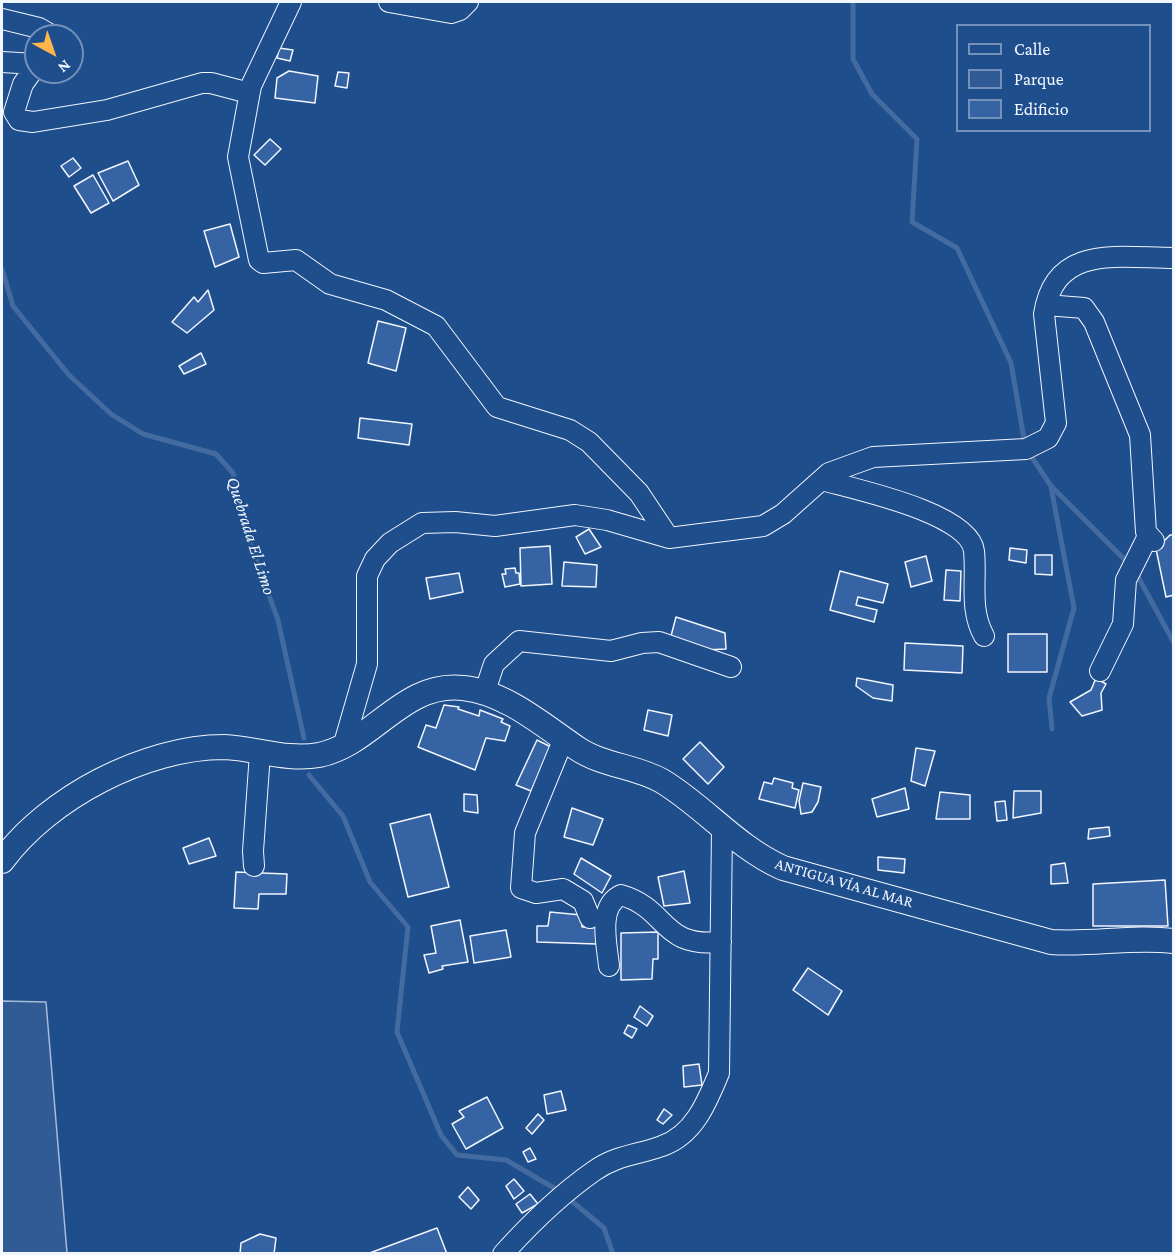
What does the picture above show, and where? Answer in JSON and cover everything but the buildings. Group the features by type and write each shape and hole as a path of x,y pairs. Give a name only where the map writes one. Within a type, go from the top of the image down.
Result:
{"main road":[{"name":"ANTIGUA VÍA AL MAR","path":"2,861 15,843 43,817 131,767 170,753 226,747 260,753 318,755 343,747 411,698 436,690 464,688 521,709 604,762 661,780 762,859 783,868 933,908 998,930 1051,942 1079,944 1146,938 1173,941"}],"street":[{"path":"291,2 249,93 238,157 259,260 263,263 296,260 330,284 386,300 436,326 497,407 570,430 589,442 639,493 669,538"},
{"path":"389,2 451,13 460,10 468,2"},
{"path":"2,19 24,24"},
{"path":"2,62 24,64"},
{"path":"24,83 14,112 19,120 33,122 107,110 202,83 249,93"},
{"path":"343,747 367,664 367,576 375,559 404,532 422,523 455,522 495,526 569,515 603,519 669,538 764,526 783,514 822,480 850,464 873,457 1026,449 1048,438 1056,423 1046,305 1054,282 1078,262 1088,259 1173,258"},
{"path":"1046,305 1084,308 1094,322 1140,435 1146,532 1151,538 1127,579 1123,624 1100,671"},
{"path":"822,480 924,510 949,522 967,537 974,550 976,617 984,636"},
{"path":"484,694 494,664 519,641 611,651 642,643 659,642 731,667"},
{"path":"564,738 525,833 521,888 536,892 563,889 584,901 590,918"},
{"path":"254,866 260,753"},
{"path":"503,1254 522,1232 594,1171 616,1157 663,1146 681,1137 705,1109 719,1073 722,829"},
{"path":"609,966 606,928 609,908 613,898 621,895 636,899 679,939 699,944 721,942"}],"green space":[{"path":"2,1001 46,1002 67,1253 2,1253"}],"waterway":[{"path":"853,2 853,59 872,94 917,139 912,222 957,248 1011,363 1025,445"},
{"name":"Quebrada El Limo","path":"2,269 13,306 69,375 111,414 143,434 216,454 233,473 245,529 278,620 304,738"},
{"path":"1029,453 1051,486 1129,564"},
{"path":"1051,487 1074,608 1049,698 1052,729"},
{"path":"1135,571 1174,643"},
{"name":"Quebrada El Limo","path":"309,775 343,816 370,882 408,927 397,1032 441,1135 457,1155 506,1160 559,1191"},
{"name":"Quebrada El Limo","path":"568,1198 604,1228 613,1254"}]}
